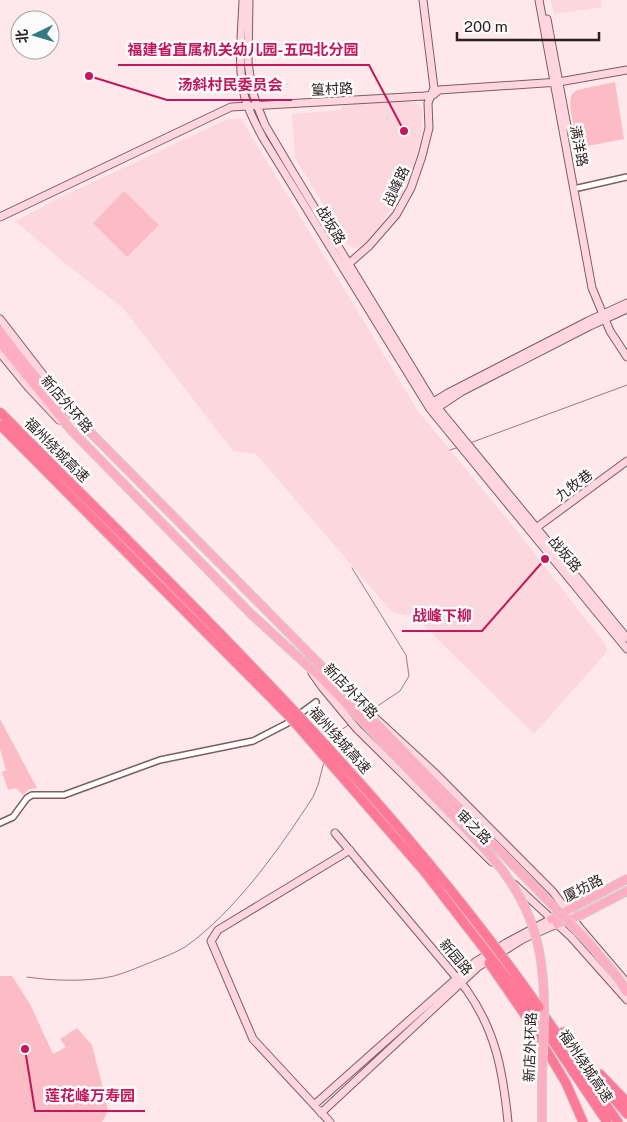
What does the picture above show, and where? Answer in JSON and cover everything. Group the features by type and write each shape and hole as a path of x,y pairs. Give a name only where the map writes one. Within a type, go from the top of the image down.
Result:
{"highway":[{"name":"福州绕城高速","path":"0,412 290,705 427,860 498,948 535,1011 607,1122"},
{"name":"福州绕城高速","path":"0,424 289,716 424,871 535,1011 618,1122"},
{"path":"535,1011 568,1038 627,1102"},
{"path":"535,1011 583,1122"},
{"path":"568,1038 605,1089 627,1114"}],"main road":[{"name":"战坂路","path":"243,0 241,72 243,92 247,106 263,138 432,407 627,649"},
{"name":"战坂路","path":"248,0 248,62 257,105 268,131 345,266"},
{"name":"战峰路","path":"345,266 369,246 387,227 408,193 420,162 429,128 428,102 434,88 423,0"},
{"name":"满洋路","path":"539,0 578,188 597,288 596,296"},
{"name":"满洋路","path":"544,0 592,288 610,331 627,357"},
{"name":"篁村路","path":"0,217 232,107 412,97 432,95 439,90 557,82 627,70"},
{"path":"432,407 627,303"},
{"path":"604,316 627,309"},
{"path":"0,319 92,434"},
{"name":"新店外环路","path":"0,331 48,391 350,695 360,709 507,874 524,905 535,933 540,959 543,985 542,1122"},
{"name":"新店外环路","path":"0,343 71,430 251,614 309,667 360,709 588,942 618,978 627,992"},
{"path":"0,353 32,392 71,430"},
{"name":"战坂路","path":"468,451 536,528 627,638"},
{"name":"九牧巷","path":"536,528 627,461"},
{"name":"审之路","path":"309,667 322,687 357,729 554,921 627,1000"},
{"name":"审之路","path":"360,709 374,716 436,773 553,892 572,918 627,983"},
{"name":"新园路","path":"335,833 458,980 478,1008 494,1042 504,1080 508,1122"},
{"path":"330,1122 254,1039 211,941 218,930 350,850"},
{"name":"厦坊路","path":"554,921 567,911 627,880"},
{"name":"厦坊路","path":"554,921 581,915 627,891"},
{"path":"314,1105 458,980 554,921"},
{"path":"321,1112 458,980"}],"street":[{"path":"578,188 627,177"},
{"path":"0,823 13,817 32,795 64,795 160,760 253,741 286,724 316,702"}],"shaded area":[{"path":"551,0 601,0 602,7 554,14"},
{"path":"615,82 624,139 577,148 570,105 571,95 577,90"},
{"path":"410,100 418,104 423,112 420,142 415,163 399,202 388,213 379,229 364,246 359,248 351,247 295,158 292,114 341,110 341,106"},
{"path":"228,119 241,119 243,122 418,411 517,531 605,644 607,649 605,654 534,734 414,616 392,612 256,454 233,451 123,308 67,265 15,221 61,197"},
{"path":"124,191 159,225 127,257 93,223"},
{"path":"0,719 37,788 29,789 23,795 16,788 8,790 2,772 6,770 0,749"},
{"path":"0,976 12,976 30,1004 53,1054 66,1047 60,1039 77,1028 92,1045 108,1109 102,1122 0,1122"}],"waterway":[{"path":"470,443 627,385"},
{"path":"450,450 459,447"},
{"path":"352,568 406,655 409,676 400,691 370,711"},
{"path":"331,745 341,730 350,724"},
{"path":"27,977 71,980 104,978 129,971 185,947 204,933 239,898 271,858 313,797 324,762"}],"place":[{"name":"汤斜村民委员会","path":"89,76"},
{"name":"福建省直属机关幼儿园-五四北分园","path":"404,131"},
{"name":"战峰下柳","path":"545,559"},
{"name":"莲花峰万寿园","path":"25,1049"}]}
